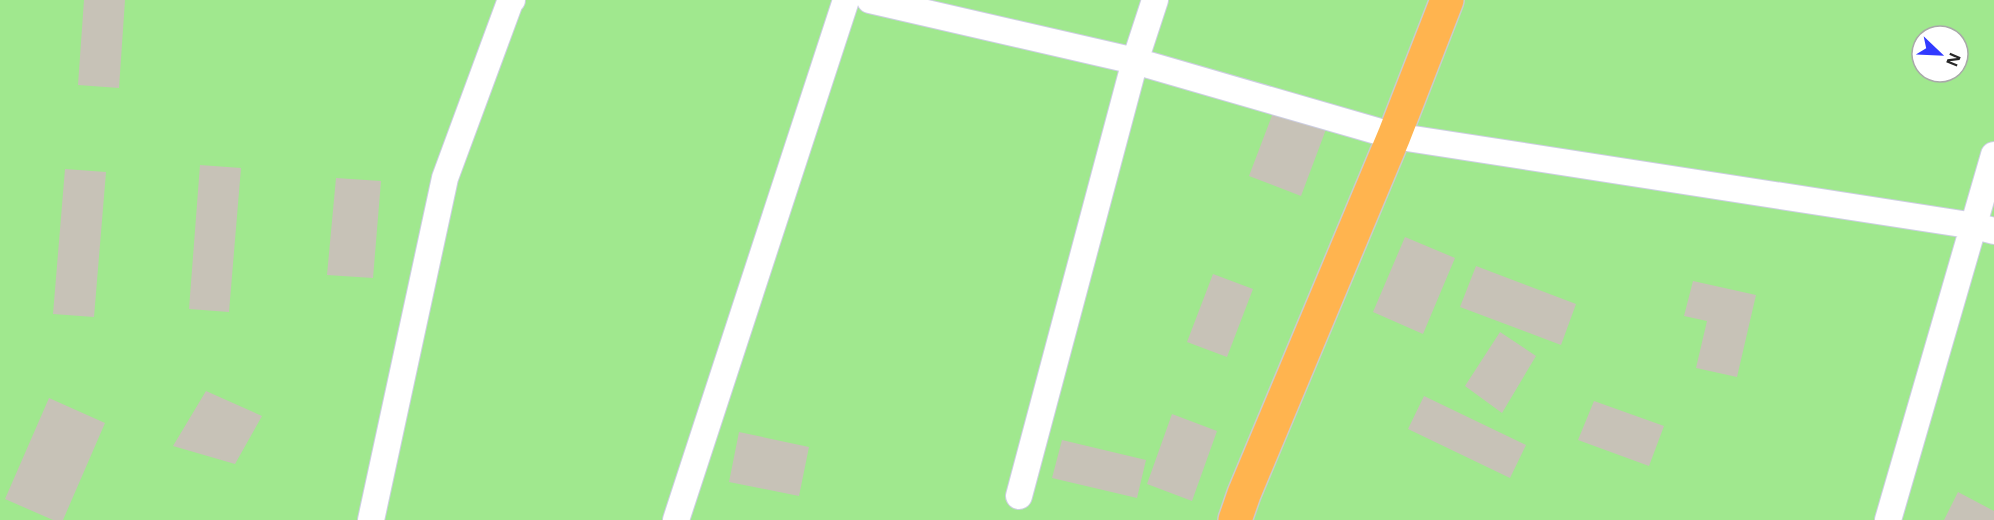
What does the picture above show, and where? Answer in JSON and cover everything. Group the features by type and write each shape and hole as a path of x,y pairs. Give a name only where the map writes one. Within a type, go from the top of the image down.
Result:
{"highway":[{"path":"1235,520 1394,136 1447,0"}],"street":[{"path":"371,520 445,178 512,0"},
{"path":"676,520 846,0"},
{"path":"870,0 1134,61 1394,136 1984,229"},
{"path":"1019,496 1134,61 1155,0"},
{"path":"1888,520 1984,229 1994,155"}],"green space":[{"path":"0,0 1994,0 1994,520 0,520"}],"building":[{"path":"84,0 125,0 119,88 78,85"},
{"path":"1276,105 1328,124 1301,196 1249,176"},
{"path":"200,165 241,168 229,312 189,309"},
{"path":"65,169 106,172 94,317 53,314"},
{"path":"336,178 381,181 373,278 327,275"},
{"path":"1405,237 1455,258 1423,334 1373,312"},
{"path":"1476,266 1576,304 1561,345 1460,307"},
{"path":"1213,274 1253,289 1227,357 1187,342"},
{"path":"1693,281 1756,295 1737,377 1696,368 1707,321 1684,316"},
{"path":"1500,332 1536,356 1502,413 1465,386"},
{"path":"206,391 262,416 235,464 173,446"},
{"path":"1424,396 1526,445 1510,478 1408,429"},
{"path":"49,398 105,423 63,520 53,520 5,499"},
{"path":"1594,401 1664,426 1649,466 1578,440"},
{"path":"1172,414 1217,431 1192,501 1147,484"},
{"path":"739,432 809,447 799,496 729,482"},
{"path":"1062,440 1146,460 1137,498 1052,478"},
{"path":"1958,492 1994,511 1994,520 1944,520"}]}
